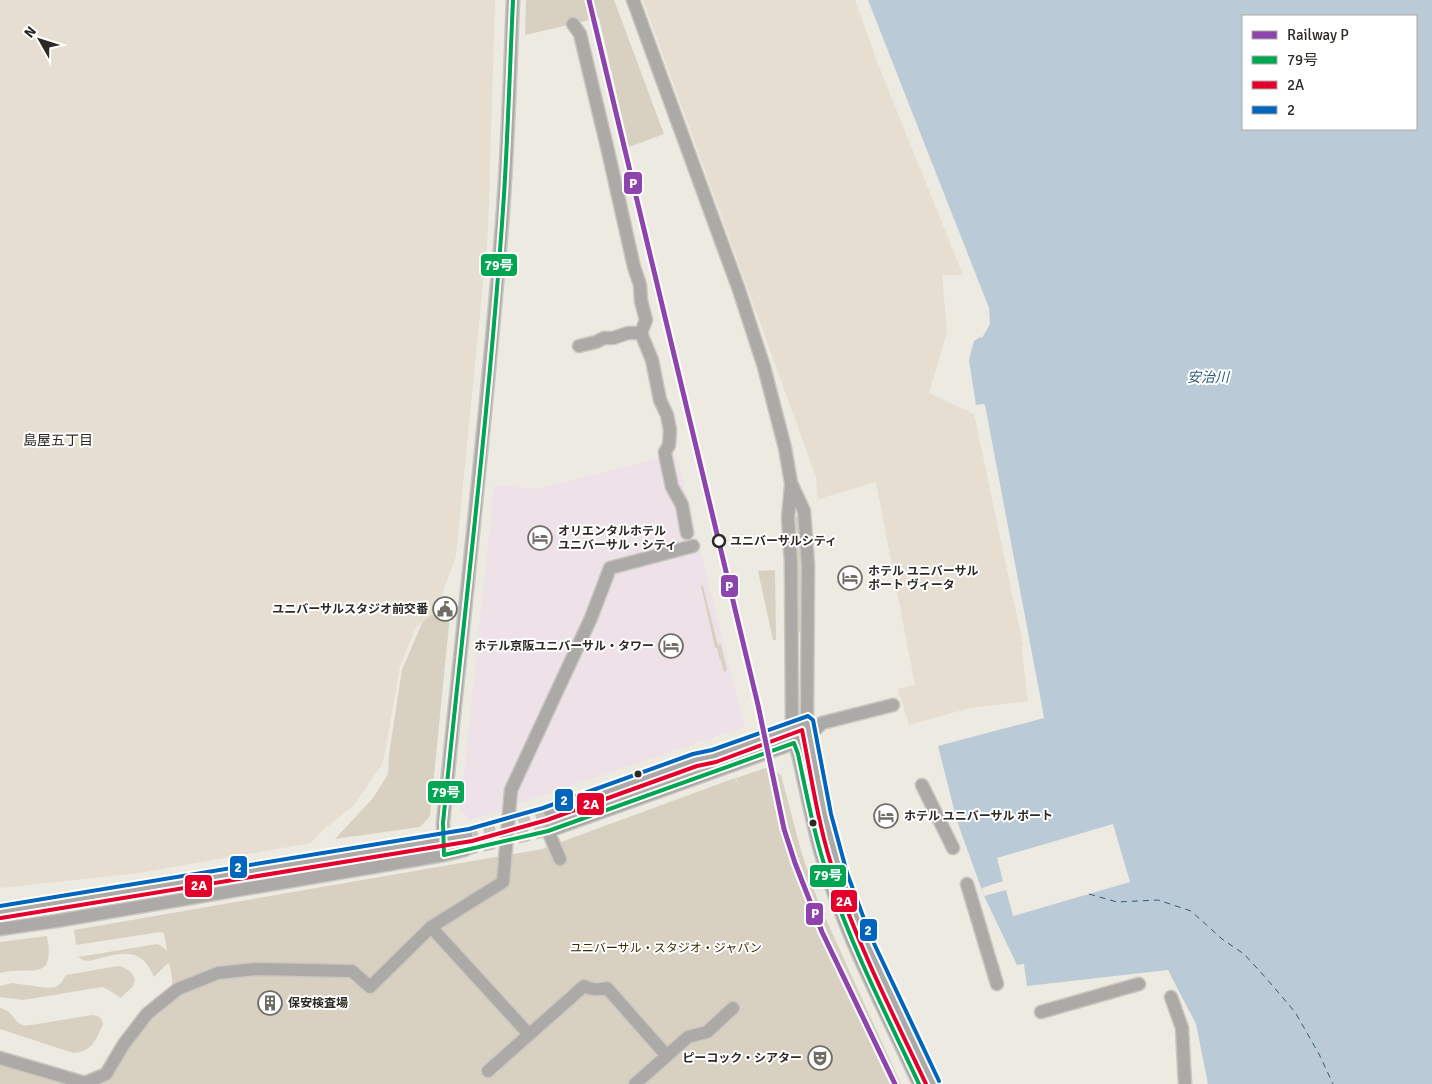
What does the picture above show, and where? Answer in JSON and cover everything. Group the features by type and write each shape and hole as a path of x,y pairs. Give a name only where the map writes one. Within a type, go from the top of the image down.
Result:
{"street":[{"path":"444,855 443,823 502,222 512,0"},
{"path":"633,0 739,290 764,367 785,448 791,483 788,518 791,564 792,727 794,743 819,847 854,943 919,1084"},
{"path":"574,24 580,34 634,267 640,284 640,301 646,320 641,333 652,360 660,400 670,430 669,445 665,452 666,459 672,487 682,505 687,533"},
{"path":"579,346 604,338 613,338 628,333 641,333"},
{"path":"791,483 804,511 808,565 807,722 825,815 841,875 864,938 932,1084"},
{"path":"0,1058 85,1083 106,1074 124,1044 147,1014 178,988 218,973 256,969 352,971 370,987 431,927 503,882 511,790 590,618 610,568 693,546"},
{"path":"550,812 807,722 822,723 893,705"},
{"path":"560,859 551,830 794,743 809,736 822,723"},
{"path":"922,786 954,848"},
{"path":"0,912 466,835"},
{"path":"0,929 465,850"},
{"path":"967,884 996,984"},
{"path":"431,927 525,1030"},
{"path":"1041,1012 1139,984"},
{"path":"488,1071 584,986 597,990 607,988 667,1056"},
{"path":"1171,997 1182,1028 1185,1084"},
{"path":"635,1084 688,1037 707,1032 733,1008"}],"shaded area":[{"path":"0,0 495,0 488,233 456,556 436,611 416,627 400,666 383,763 354,805 322,831 311,843 139,873 0,888"},
{"path":"643,0 855,0 876,59 963,275 942,275 947,332 929,393 974,414 1023,645 1021,646 1028,701 970,708 909,725 898,689 915,685 876,482 818,499 816,477"},
{"path":"676,454 745,727 470,820 460,809 494,485 536,489"}],"green space":[{"path":"526,0 614,0 664,134 629,147 599,18 525,35"},
{"path":"794,517 799,518 800,546 800,632 796,632"},
{"path":"775,570 776,640 773,640 758,571"},
{"path":"701,586 703,586 718,645 721,644 727,671 724,672 717,648 715,648"},
{"path":"431,615 450,615 430,816 420,827 335,839 373,798 388,774 389,754 402,670 422,623"},
{"name":"ユニバーサル・スタジオ・ジャパン","path":"768,767 781,775 801,851 819,904 901,1084 101,1084 111,1075 121,1057 172,987 172,977 169,963 154,977 146,963 134,955 111,955 89,961 78,957 157,944 167,951 164,933 160,932 76,945 74,930 542,849 735,778 741,788 736,778"},
{"path":"47,936 49,951 48,961 44,967 38,970 0,973 0,942"},
{"path":"118,966 128,970 134,979 133,986 121,998 102,987 23,1000 0,997 0,986 12,983 48,988 56,987 66,975"},
{"path":"0,1008 8,1011 17,1022 24,1025 92,1015 100,1017 103,1024 89,1048 73,1053 0,1029"},
{"path":"0,1063 66,1084 0,1084"}],"water":[{"name":"安治川","path":"868,0 1432,0 1432,1084 1208,1084 1196,1024 1168,970 1027,986 1024,964 1017,965 984,896 957,821 938,746 1044,718 985,405 976,405 969,360 974,341 980,337 982,338 990,324 989,308"}],"pier":[{"path":"1113,824 1130,882 1013,916 1006,890 984,896 982,888 1003,881 997,858"}],"ferry route":[{"path":"1089,894 1117,902 1158,900 1191,911 1222,939 1244,954 1295,1012 1319,1054 1333,1084"}],"tunnel":[{"path":"466,835 550,812"},
{"path":"465,850 554,829"}],"rail line":[{"name":"P","path":"589,0 758,705 784,829 822,932 895,1084"}],"transit line":[{"name":"79号","path":"513,0 498,274 484,431 443,823 444,855 548,831 794,743 820,849 838,905 871,983 919,1084"},
{"name":"2","path":"0,906 469,829 543,808 693,754 712,750 808,716 813,720 831,814 847,873 870,935 939,1081"},
{"name":"2A","path":"1,918 472,841 547,820 697,766 716,762 802,730 820,824 845,905 926,1084"}],"place":[{"name":"オリエンタルホテル ユニバーサル・シティ","path":"540,538"},
{"name":"ユニバーサルシティ","path":"719,541"},
{"name":"ホテル ユニバーサル ポート ヴィータ","path":"850,578"},
{"name":"ユニバーサルスタジオ前交番","path":"445,609"},
{"name":"ホテル京阪ユニバーサル・タワー","path":"671,646"},
{"name":"ホテル ユニバーサル ポート","path":"886,816"},
{"name":"保安検査場","path":"270,1003"},
{"name":"ピーコック・シアター","path":"820,1058"}],"district":[{"name":"島屋五丁目","path":"58,440"}]}
